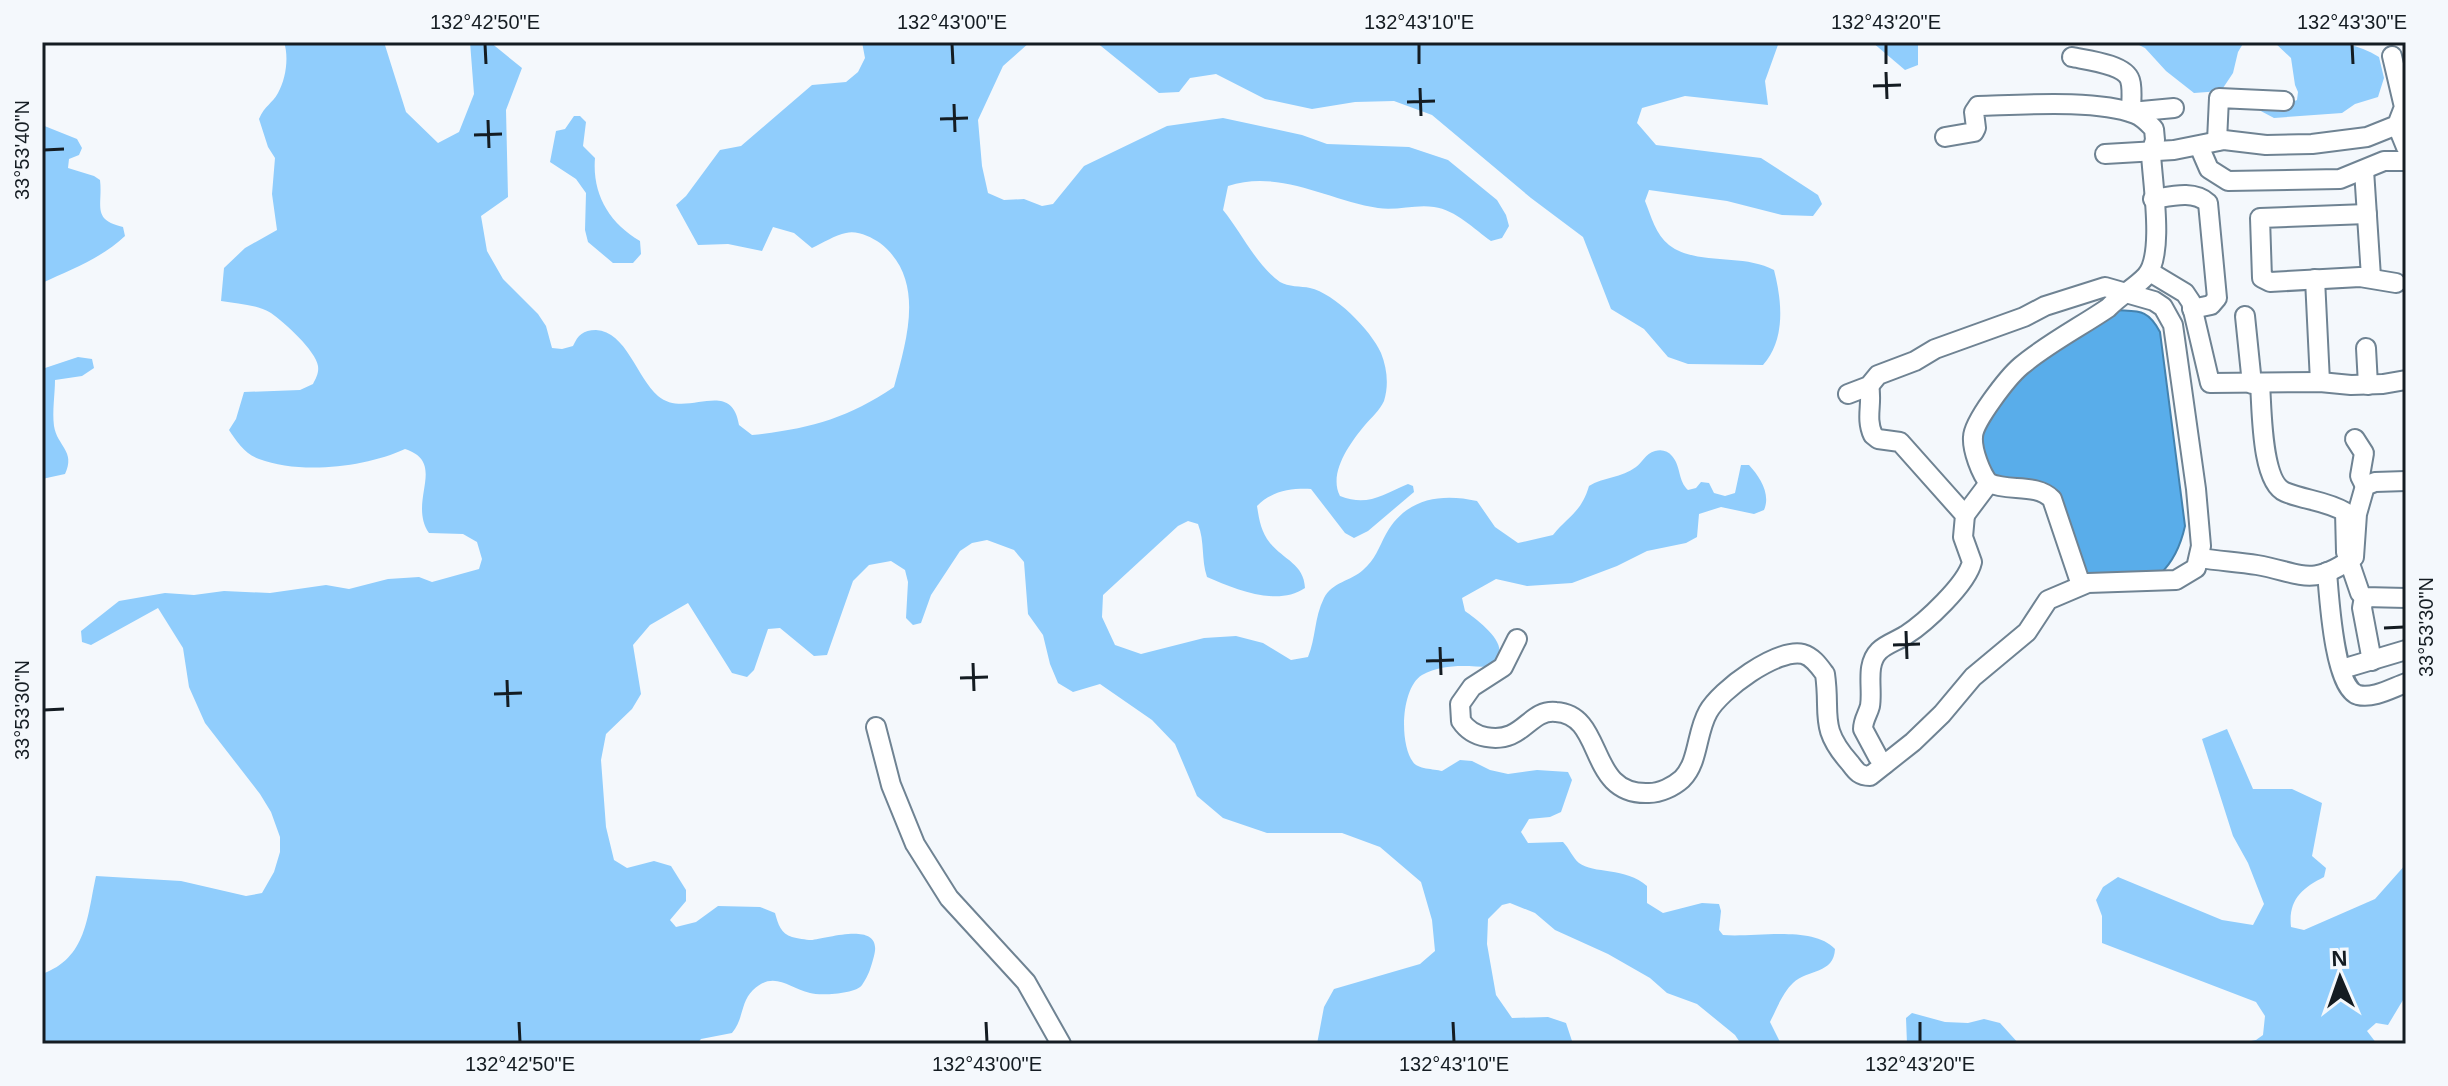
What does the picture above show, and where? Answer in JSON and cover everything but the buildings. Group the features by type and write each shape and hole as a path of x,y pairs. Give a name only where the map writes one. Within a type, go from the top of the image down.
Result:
{"street":[{"path":"2392,56 2404,107 2397,125 2406,147"},
{"path":"2072,57 2113,66 2126,73 2130,79 2131,112"},
{"path":"2284,101 2219,98 2208,143 2209,169 2228,181 2331,180 2384,161 2406,161"},
{"path":"1945,137 1974,132 1974,112 1978,106 2057,104 2131,112 2174,108"},
{"path":"1989,483 1982,471 1973,438 1975,428 2006,383 2022,365 2108,308 2150,272 2156,245 2151,153 2154,129 2131,112"},
{"path":"2105,154 2151,153 2231,140 2266,145 2312,144 2367,137 2397,125"},
{"path":"2364,170 2371,277"},
{"path":"2153,199 2190,195 2208,203 2217,298 2211,305 2192,309"},
{"path":"2367,214 2260,218 2262,278 2270,291 2315,279 2371,277 2396,283"},
{"path":"2150,272 2185,293 2192,309 2210,383 2368,385 2406,380"},
{"path":"2315,279 2320,382"},
{"path":"1517,639 1503,667 1465,695 1460,704 1461,721 1478,735 1498,738 1520,732 1537,716 1545,713 1569,714 1586,728 1608,775 1623,788 1652,794 1663,791 1682,778 1690,767 1701,725 1717,698 1742,678 1785,655 1794,654 1811,658 1825,674 1825,715 1837,749 1864,776 1875,773 1933,724 1981,669 2027,632 2048,600 2081,585 2097,582 2176,580 2192,573 2200,558 2196,489 2173,325 2163,307 2154,301 2112,287 2097,289 1935,349 1915,361 1878,375 1869,386 1848,394"},
{"path":"2245,316 2271,477 2269,492 2345,512 2348,561 2364,597 2362,608 2372,661"},
{"path":"2365,348 2368,385"},
{"path":"1869,386 1868,417 1873,435 1878,439 1900,442 1965,515"},
{"path":"2200,558 2312,576 2327,572 2354,557 2357,514 2365,486 2360,476 2364,453 2355,439"},
{"path":"2365,486 2375,482 2406,481"},
{"path":"1885,764 1863,729 1870,706 1871,667 1880,650 1917,626 1966,576 1972,562 1963,537 1965,515 1989,483"},
{"path":"1989,483 2038,491 2052,499 2081,585"},
{"path":"2327,572 2332,626 2346,686 2354,694 2360,695 2378,693 2406,683"},
{"path":"2364,597 2406,598"},
{"path":"2342,669 2406,650"},
{"path":"876,727 891,785 915,844 949,898 1026,982 1061,1044"}],"shaded area":[{"path":"284,42 384,42 406,112 438,143 459,132 474,94 470,42 490,42 522,68 506,110 508,197 481,216 487,251 503,279 538,314 546,326 552,348 573,346 584,332 606,332 623,347 658,396 681,404 727,403 739,425 752,435 826,421 860,407 894,387 904,349 909,310 903,274 880,243 855,232 838,235 812,248 794,233 773,227 762,251 728,244 698,245 676,205 720,150 741,146 812,85 846,82 858,72 865,58 862,42 1030,42 1003,66 978,120 988,193 1004,200 1024,199 1042,206 1053,204 1084,166 1167,126 1223,118 1302,135 1327,144 1409,147 1448,160 1497,200 1509,226 1502,238 1491,241 1442,209 1427,206 1378,208 1285,183 1266,181 1228,186 1223,210 1271,275 1283,284 1310,288 1330,297 1360,324 1381,353 1387,377 1384,401 1342,459 1337,478 1340,496 1367,500 1408,484 1413,486 1414,492 1368,531 1354,538 1345,533 1311,489 1282,492 1263,501 1257,506 1264,534 1275,549 1297,568 1304,580 1305,588 1282,596 1256,594 1207,577 1198,524 1188,521 1178,526 1103,595 1102,617 1115,645 1141,654 1204,638 1236,636 1263,643 1291,660 1308,657 1318,613 1327,593 1367,566 1394,522 1414,506 1438,498 1477,501 1495,527 1518,543 1553,535 1578,508 1589,486 1631,471 1655,451 1665,451 1672,456 1688,490 1696,488 1701,482 1709,483 1714,493 1725,496 1735,493 1741,465 1749,465 1765,492 1764,510 1754,514 1721,507 1699,514 1697,537 1686,543 1647,551 1572,583 1527,586 1496,579 1462,598 1465,611 1483,625 1498,644 1498,657 1489,667 1447,667 1422,675 1415,682 1406,703 1404,730 1409,753 1415,764 1422,767 1442,771 1460,760 1508,774 1537,770 1568,772 1572,780 1561,812 1550,817 1529,819 1521,832 1528,843 1563,842 1577,861 1585,866 1639,880 1647,886 1647,903 1663,913 1702,903 1719,904 1719,930 1723,935 1798,935 1812,937 1835,949 1830,963 1799,979 1783,996 1770,1022 1781,1044 1741,1044 1735,1035 1697,1004 1667,993 1650,978 1608,954 1555,930 1535,913 1510,903 1502,905 1488,919 1487,944 1496,995 1512,1018 1548,1017 1566,1023 1573,1044 1317,1044 1324,1007 1334,989 1420,964 1435,951 1432,920 1421,882 1380,847 1342,833 1267,833 1223,818 1197,796 1175,744 1152,720 1100,684 1073,692 1058,683 1043,635 1028,614 1024,562 1014,550 987,540 972,543 960,551 931,595 921,623 913,625 906,618 908,582 905,570 891,561 869,565 853,581 827,655 814,656 780,628 768,629 754,670 747,677 732,673 688,603 650,625 633,645 641,694 632,709 606,734 601,760 606,827 614,860 627,868 654,861 671,866 686,890 686,901 670,920 676,927 696,922 718,906 760,907 775,913 779,925 788,936 811,940 862,934 875,945 871,967 858,988 838,994 815,994 782,982 768,981 749,995 732,1033 701,1039 697,1044 42,1044 42,974 57,967 76,947 87,921 96,876 181,881 246,896 262,893 274,872 280,852 280,837 271,812 205,723 189,687 183,648 158,608 91,645 82,642 81,631 119,601 165,593 270,593 326,585 349,589 388,579 419,577 432,582 479,569 482,559 477,542 463,534 429,533 423,521 422,508 426,473 417,455 405,449 353,464 294,467 254,457 229,430 236,419 244,392 300,390 313,384 318,371 316,360 306,345 271,313 253,306 221,301 224,268 245,248 277,230 272,194 275,158 259,119 276,97 283,81 286,68"},
{"path":"1096,42 1779,42 1765,81 1768,105 1685,96 1642,108 1637,123 1656,145 1761,158 1818,195 1822,204 1813,216 1782,215 1727,201 1649,190 1645,201 1664,241 1680,251 1706,258 1748,262 1774,270 1780,307 1776,344 1763,365 1688,364 1668,357 1644,329 1611,309 1583,237 1432,115 1394,101 1355,102 1312,109 1265,99 1216,74 1190,78 1179,92 1159,93"},
{"path":"1872,42 1918,42 1918,65 1905,70"},
{"path":"2133,42 2244,42 2233,73 2221,91 2194,93 2166,71 2145,48"},
{"path":"2274,42 2341,43 2367,50 2379,57 2384,78 2378,97 2355,104 2342,113 2274,118 2257,109 2258,105 2288,104 2297,100 2298,92 2291,58"},
{"path":"574,116 580,116 586,122 583,146 595,158 596,184 605,206 619,226 640,241 641,254 633,263 613,263 588,242 585,230 586,193 576,179 550,162 556,131 565,129"},
{"path":"42,125 77,139 82,148 79,155 69,159 68,168 100,180 102,216 123,227 125,236 96,257 42,283"},
{"path":"2113,310 2146,315 2160,332 2185,526 2176,552 2160,574 2084,574 2064,509 1993,478 1980,446 1983,425 2016,379"},
{"path":"78,357 92,359 94,368 82,376 55,380 54,426 67,454 68,466 65,474 42,479 42,369"},
{"path":"2227,729 2253,789 2292,789 2322,803 2312,856 2326,868 2324,877 2309,886 2294,902 2291,927 2304,930 2375,899 2406,864 2406,995 2388,1025 2376,1023 2367,1031 2377,1044 2236,1044 2256,1040 2263,1035 2265,1016 2256,1002 2102,943 2102,916 2096,900 2103,887 2118,877 2222,920 2253,925 2264,904 2248,863 2233,836 2202,739"},
{"path":"1912,1013 1945,1022 1968,1023 1984,1019 2000,1023 2019,1044 1907,1044 1906,1018"}]}
